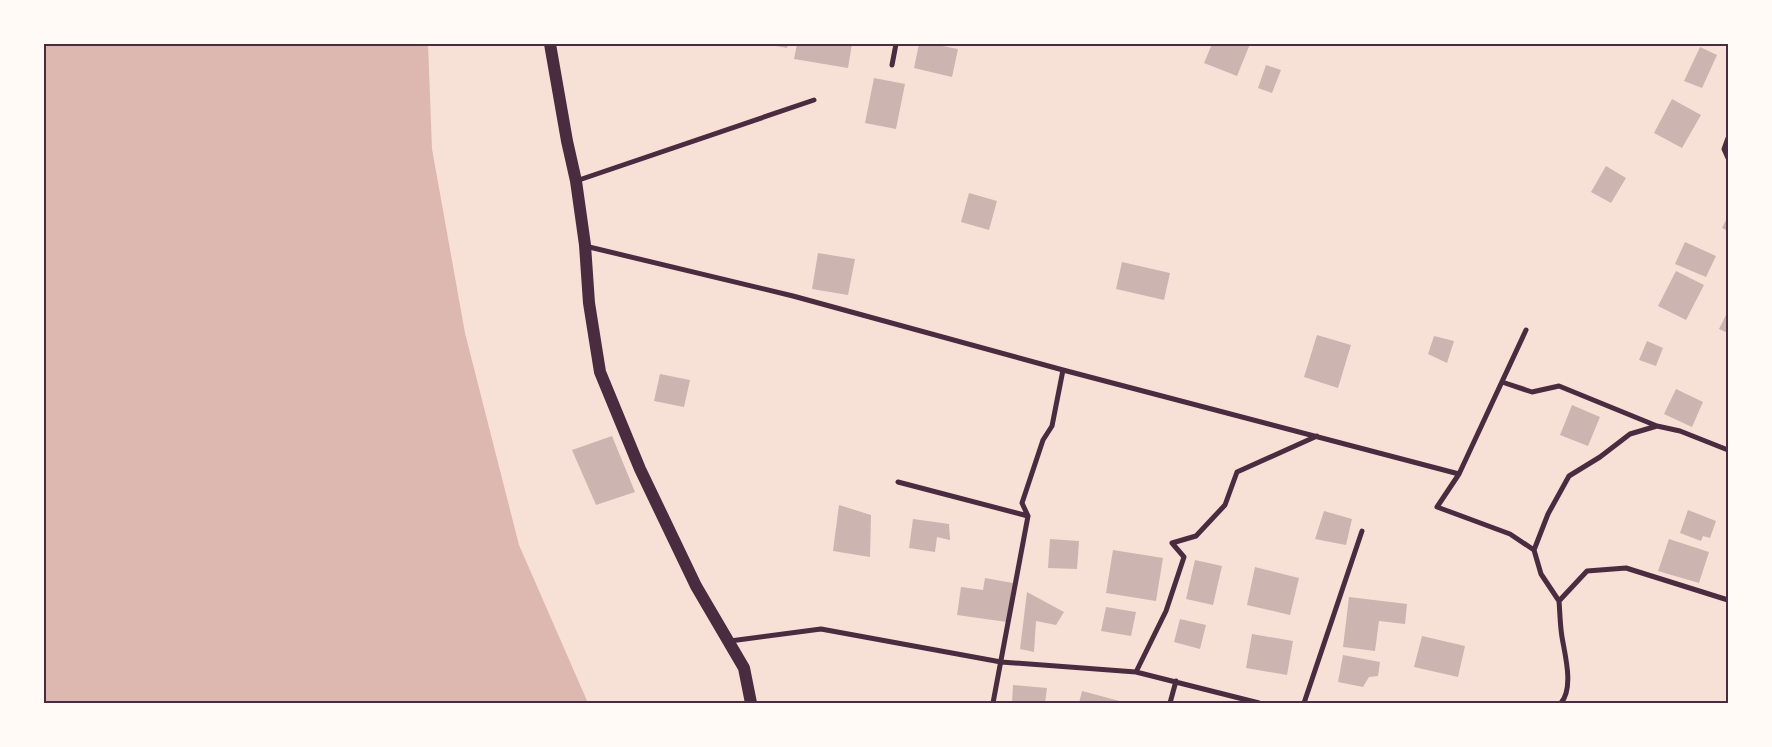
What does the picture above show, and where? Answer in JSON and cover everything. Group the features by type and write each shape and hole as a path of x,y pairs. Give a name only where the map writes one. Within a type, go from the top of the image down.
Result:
{"main road":[{"path":"550,44 576,181 585,246 589,303 600,372 640,469 696,586 727,642 744,668 750,703"}],"street":[{"path":"892,64 896,44"},
{"path":"576,181 814,100"},
{"path":"1728,138 1724,149 1728,158"},
{"path":"585,246 793,296 1063,370 1459,474"},
{"path":"1526,330 1459,474 1437,507 1510,534 1534,550"},
{"path":"993,703 1028,516 1022,503 1043,440 1052,426 1063,370"},
{"path":"1502,382 1532,392 1559,386 1657,426 1680,431 1728,450"},
{"path":"1561,703 1565,699 1568,666 1561,636 1559,601 1541,574 1534,550 1548,514 1569,476 1600,457 1630,434 1657,426"},
{"path":"1136,672 1166,611 1184,557 1172,543 1196,536 1225,505 1237,472 1317,436"},
{"path":"898,482 1028,516"},
{"path":"1304,703 1362,531"},
{"path":"1559,601 1588,571 1626,568 1728,600"},
{"path":"727,642 821,629 1001,662 1136,672 1259,703"},
{"path":"1170,703 1176,681"}],"shaded area":[{"path":"44,44 428,44 432,149 465,333 519,545 588,703 44,703"}],"building":[{"path":"765,44 788,44 787,48"},
{"path":"797,44 852,44 848,68 794,59"},
{"path":"919,44 932,44 958,49 952,77 914,68"},
{"path":"1212,44 1250,44 1237,76 1204,63"},
{"path":"1700,47 1717,55 1702,88 1684,81"},
{"path":"1266,65 1281,70 1272,93 1258,88"},
{"path":"874,78 905,84 896,129 865,123"},
{"path":"1672,99 1701,115 1682,148 1654,133"},
{"path":"1606,166 1626,178 1611,203 1591,192"},
{"path":"969,193 997,201 989,230 961,222"},
{"path":"1728,216 1728,231 1722,228"},
{"path":"1685,242 1716,256 1706,277 1675,264"},
{"path":"818,253 855,259 848,295 812,289"},
{"path":"1122,262 1170,273 1164,300 1116,289"},
{"path":"1676,271 1704,285 1686,320 1658,306"},
{"path":"1728,311 1728,333 1719,329"},
{"path":"1317,335 1351,345 1338,388 1304,377"},
{"path":"1434,336 1454,341 1447,363 1428,354"},
{"path":"1647,341 1663,348 1656,366 1639,360"},
{"path":"660,374 690,380 684,407 654,401"},
{"path":"1676,389 1703,402 1692,427 1664,414"},
{"path":"1572,405 1600,417 1588,446 1560,435"},
{"path":"612,436 635,492 596,505 572,450"},
{"path":"839,505 871,515 870,557 833,551"},
{"path":"1688,510 1716,521 1710,538 1703,536 1701,541 1680,533"},
{"path":"1324,511 1352,519 1346,545 1315,539"},
{"path":"913,519 949,524 950,540 937,537 935,552 909,548"},
{"path":"1050,539 1079,541 1077,569 1048,568"},
{"path":"1669,539 1709,552 1699,583 1658,571"},
{"path":"1113,550 1163,558 1156,601 1106,593"},
{"path":"1195,560 1222,566 1213,605 1186,599"},
{"path":"1255,567 1299,578 1290,615 1247,605"},
{"path":"985,578 1013,583 1007,622 957,615 961,587 983,590"},
{"path":"1027,592 1064,612 1056,625 1036,621 1034,652 1020,649"},
{"path":"1349,597 1407,604 1405,624 1379,621 1375,651 1343,647"},
{"path":"1106,607 1136,612 1131,636 1101,631"},
{"path":"1180,619 1206,625 1200,649 1174,642"},
{"path":"1252,634 1293,641 1287,675 1246,668"},
{"path":"1422,636 1465,646 1458,677 1414,667"},
{"path":"1343,655 1380,662 1378,676 1369,677 1363,687 1338,682"},
{"path":"1013,685 1047,688 1045,703 1012,703"},
{"path":"1082,691 1127,703 1079,703"}]}
